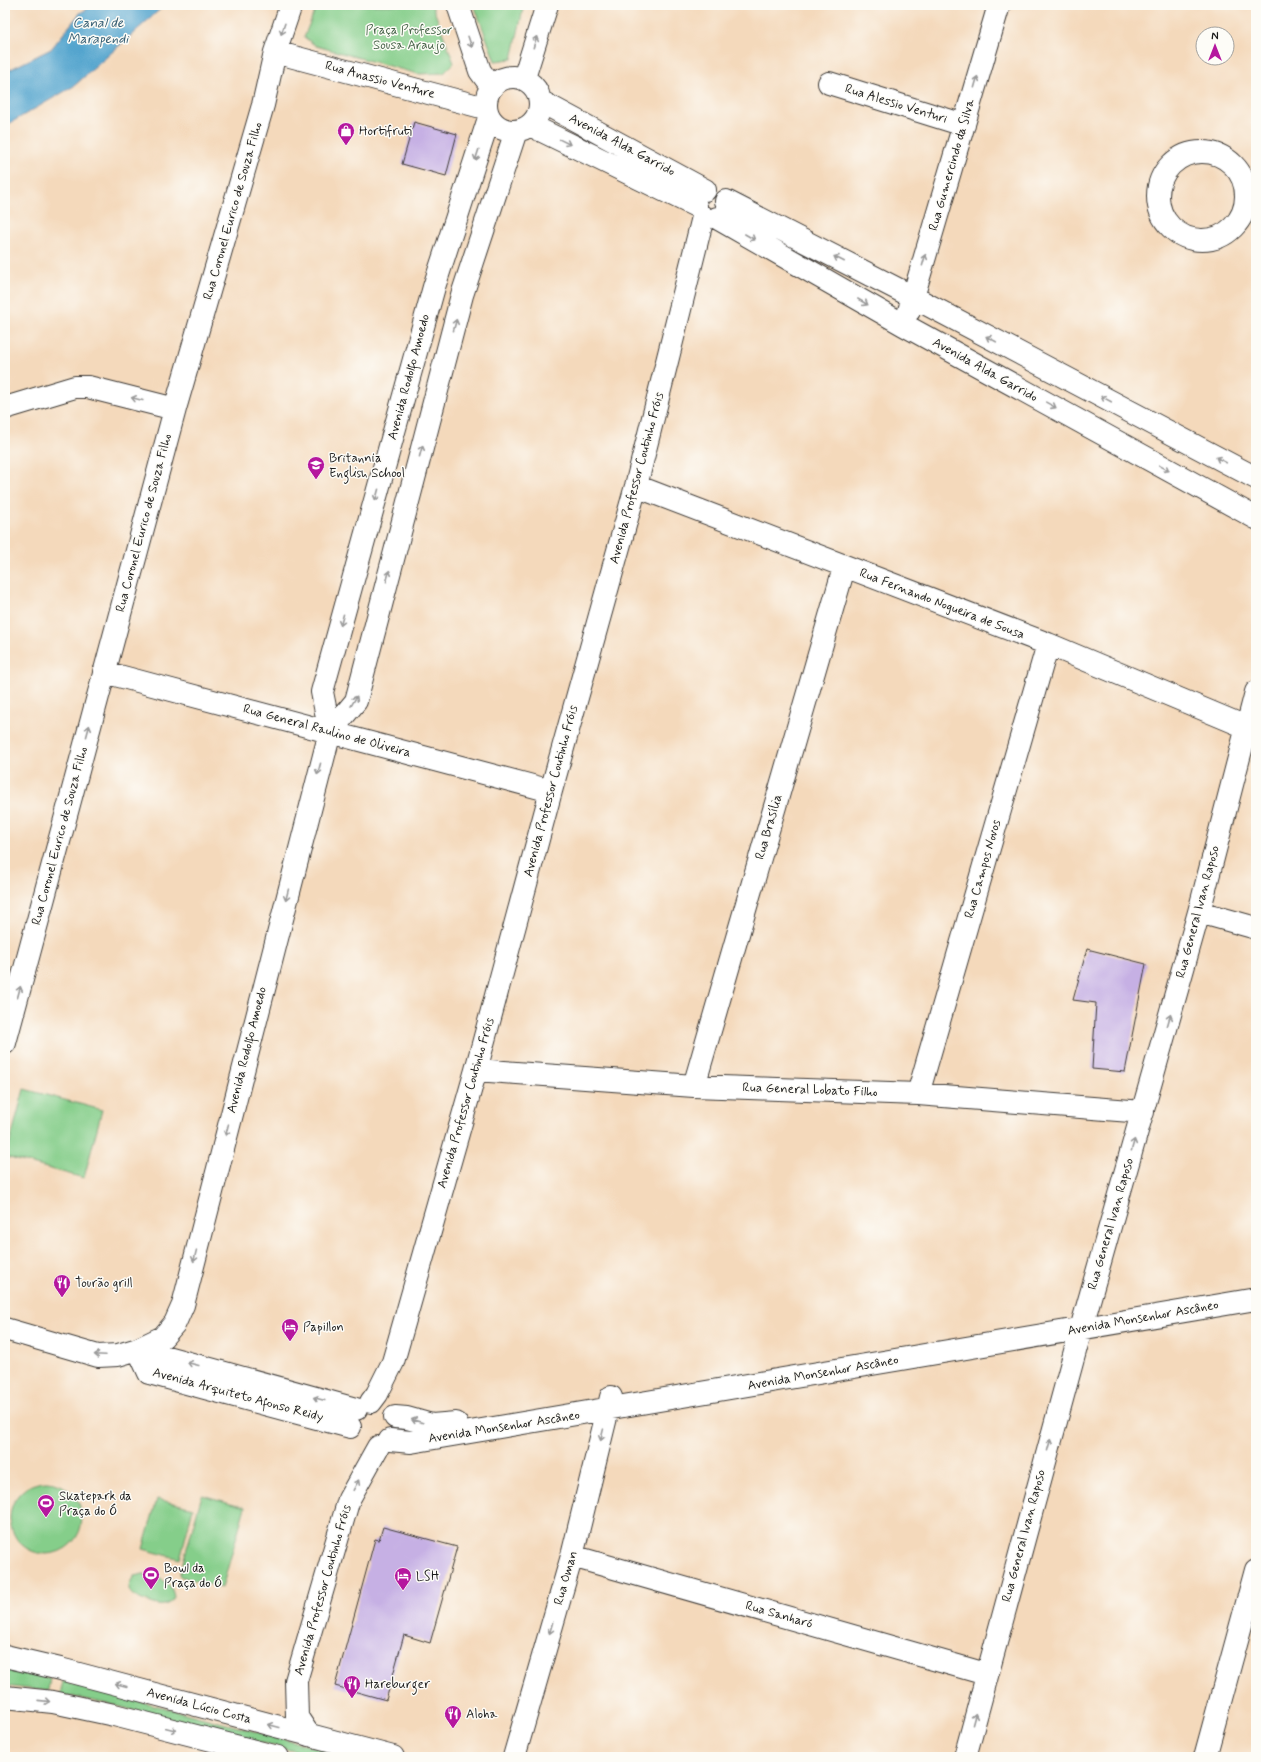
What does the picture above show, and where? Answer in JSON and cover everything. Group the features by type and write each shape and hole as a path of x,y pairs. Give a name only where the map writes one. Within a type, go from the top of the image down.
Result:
{"street":[{"name":"Rua Coronel Eurico de Souza Filho","path":"5,1043 175,409 263,105 275,52 291,5"},
{"path":"458,5 480,70 491,86"},
{"path":"524,78 547,5"},
{"name":"Rua Gumercindo da Silva","path":"904,325 999,5"},
{"name":"Rua Anassio Venture","path":"275,52 487,113"},
{"path":"515,76 524,78 532,84 540,101 536,118 523,128 505,130 496,126 487,113 487,94 491,86 498,80 506,77 515,76"},
{"name":"Rua Alessio Venturi","path":"829,83 964,125"},
{"name":"Avenida Alda Garrido","path":"540,101 709,207 904,325 1256,518"},
{"name":"Avenida Rodolfo Amoedo","path":"330,732 322,692 434,287 487,113"},
{"name":"Avenida Rodolfo Amoedo","path":"138,1349 163,1337 175,1323 183,1305 330,732 356,700 462,295 523,128"},
{"name":"Avenida Alda Garrido","path":"523,128 709,207 913,298 1256,478"},
{"name":"Avenida Professor Coutinho Fróis","path":"359,1413 377,1394 393,1362 476,1070 551,791 636,486 709,207"},
{"path":"434,287 462,295"},
{"path":"5,408 75,386 88,387 175,409"},
{"name":"Rua Fernando Nogueira de Sousa","path":"636,486 844,568 1048,644 1246,727"},
{"name":"Rua Brasília","path":"694,1086 844,568"},
{"name":"Rua Campos Novos","path":"918,1094 1048,644"},
{"name":"Rua General Raulino de Oliveira","path":"104,672 551,791"},
{"name":"Rua General Ivan Raposo","path":"965,1757 986,1674 1083,1322 1200,912 1256,692"},
{"path":"1200,912 1256,928"},
{"name":"Rua General Lobato Filho","path":"476,1070 694,1086 918,1094 1143,1112"},
{"name":"Avenida Monsenhor Ascâneo","path":"1083,1322 1256,1286"},
{"name":"Avenida Monsenhor Ascâneo","path":"384,1444 411,1442 610,1403 1083,1322 1256,1298"},
{"path":"9,1333 98,1356 118,1355 138,1349"},
{"name":"Avenida Arquiteto Afonso Reidy","path":"138,1349 359,1413"},
{"name":"Avenida Professor Coutinho Fróis","path":"393,1362 393,1414"},
{"name":"Avenida Monsenhor Ascâneo","path":"393,1414 432,1425 610,1403"},
{"name":"Rua Oman","path":"514,1757 572,1556 610,1403"},
{"path":"383,1404 393,1414 396,1429 384,1444 370,1448 356,1441 352,1435 359,1413 383,1404"},
{"name":"Avenida Professor Coutinho Fróis","path":"309,1735 297,1717 296,1681 349,1499 384,1444"},
{"name":"Rua Sanharó","path":"572,1556 986,1674"},
{"path":"1205,1757 1256,1570"},
{"name":"Avenida Lúcio Costa","path":"5,1656 60,1669 393,1757"},
{"path":"5,1697 52,1702 114,1715 278,1757"}],"green space":[{"name":"Praça Professor Sousa Araujo","path":"317,5 432,5 454,63 444,73 418,74 316,46 304,37"},
{"path":"474,5 524,5 512,59 495,61"},
{"path":"24,1089 102,1110 84,1178 6,1157"},
{"name":"Skatepark da Praça do Ó","path":"39,1482 53,1482 60,1484 72,1492 80,1504 82,1518 80,1532 72,1544 60,1552 53,1554 39,1554 32,1552 20,1544 12,1532 10,1525 10,1511 12,1504 20,1492 32,1484"},
{"path":"202,1495 245,1507 222,1588 179,1576"},
{"path":"157,1499 193,1508 180,1559 143,1549"},
{"name":"Bowl da Praça do Ó","path":"143,1574 167,1583 174,1597 168,1604 158,1605 131,1594 129,1587 134,1576"},
{"path":"5,1669 50,1678 48,1691 5,1686"},
{"path":"63,1681 352,1757 317,1757 113,1705 60,1694"}],"water":[{"name":"Canal de Marapendi","path":"94,5 165,5 74,86 5,126 5,72 51,49 80,13"}],"building":[{"path":"414,122 457,134 446,176 402,164"},
{"path":"1087,949 1146,964 1125,1072 1092,1069 1096,1003 1073,1000"},
{"name":"LSH","path":"383,1527 457,1547 430,1643 404,1635 386,1700 335,1686 375,1539 379,1540"}],"place":[{"name":"Hortifruti","path":"346,146"},
{"name":"Britannia English School","path":"316,480"},
{"name":"Tourão grill","path":"62,1298"},
{"name":"Papillon","path":"290,1342"},
{"name":"Skatepark da Praça do Ó","path":"46,1518"},
{"name":"Bowl da Praça do Ó","path":"151,1590"},
{"name":"LSH","path":"403,1591"},
{"name":"Hareburger","path":"352,1699"},
{"name":"Aloha","path":"453,1729"}]}
